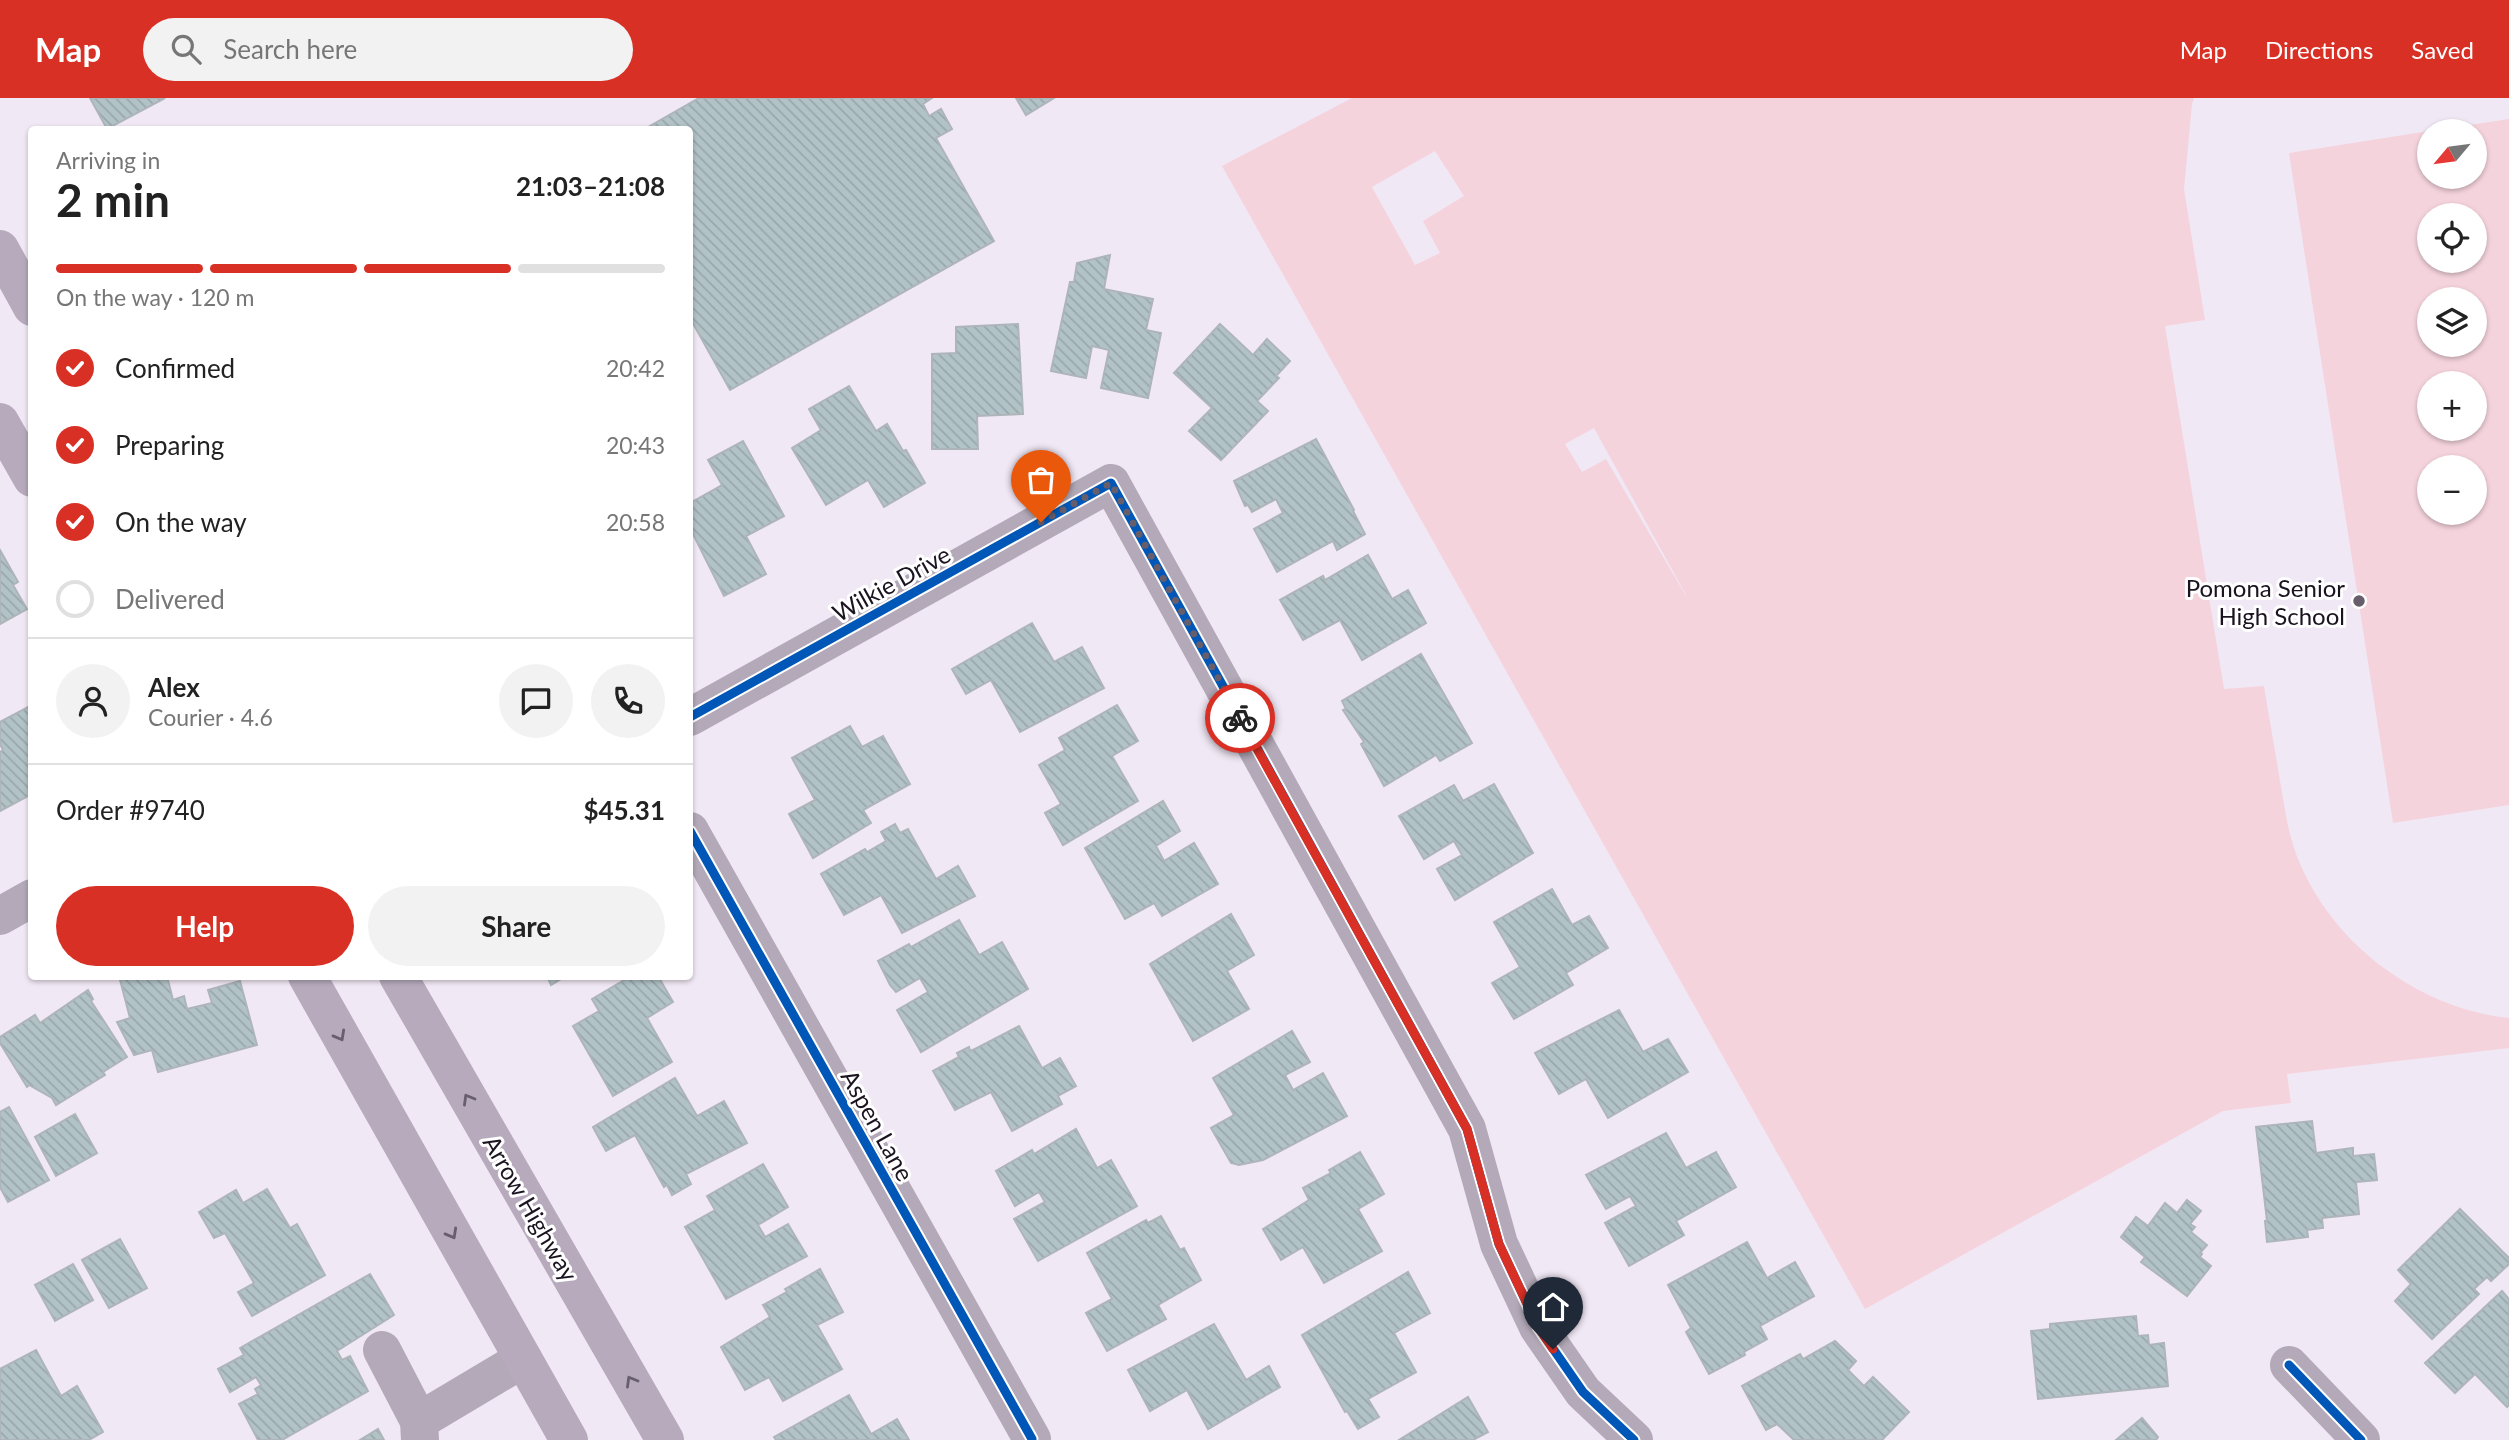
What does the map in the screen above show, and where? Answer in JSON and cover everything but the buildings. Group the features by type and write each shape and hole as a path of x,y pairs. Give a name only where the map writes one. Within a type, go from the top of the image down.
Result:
{"main road":[{"path":"1,253 28,300"},
{"path":"0,422 28,471"},
{"path":"309,980 569,1440"},
{"name":"Arrow Highway","path":"400,980 665,1440"}],"street":[{"name":"Wilkie Drive","path":"693,715 1111,483 1467,1129 1499,1244 1538,1327 1583,1392 1634,1440"},
{"name":"Aspen Lane","path":"693,836 1032,1439"},
{"path":"0,916 28,900"},
{"path":"382,1350 419,1430 523,1359"},
{"path":"2290,1365 2361,1440"}],"shaded area":[{"path":"1352,98 2194,98 2184,189 2205,320 2165,326 2224,689 2264,686 2284,806 2294,848 2308,881 2327,912 2351,939 2378,963 2408,984 2440,1000 2474,1012 2509,1018 2509,1048 2287,1074 2291,1103 2223,1111 1865,1309 1222,166","holes":["1435,151 1464,196 1423,221 1440,253 1415,265 1372,187","1594,428 1686,595 1686,596 1606,459 1582,472 1565,444"]},
{"path":"2509,119 2509,805 2393,823 2289,153 2417,133 2417,189 2487,189 2487,122"}],"cycle path":[{"path":"693,715 1111,483 1467,1129 1499,1244 1538,1327 1583,1392 1634,1440"},
{"path":"693,836 1032,1439"},
{"path":"2289,1365 2361,1440"}],"way so far":[{"path":"1041,522 1111,483 1240,718"}],"place":[{"name":"Pomona Senior High School","path":"2359,601"}],"route":[{"path":"1240,718 1467,1129 1499,1244 1538,1327 1553,1349"}]}
